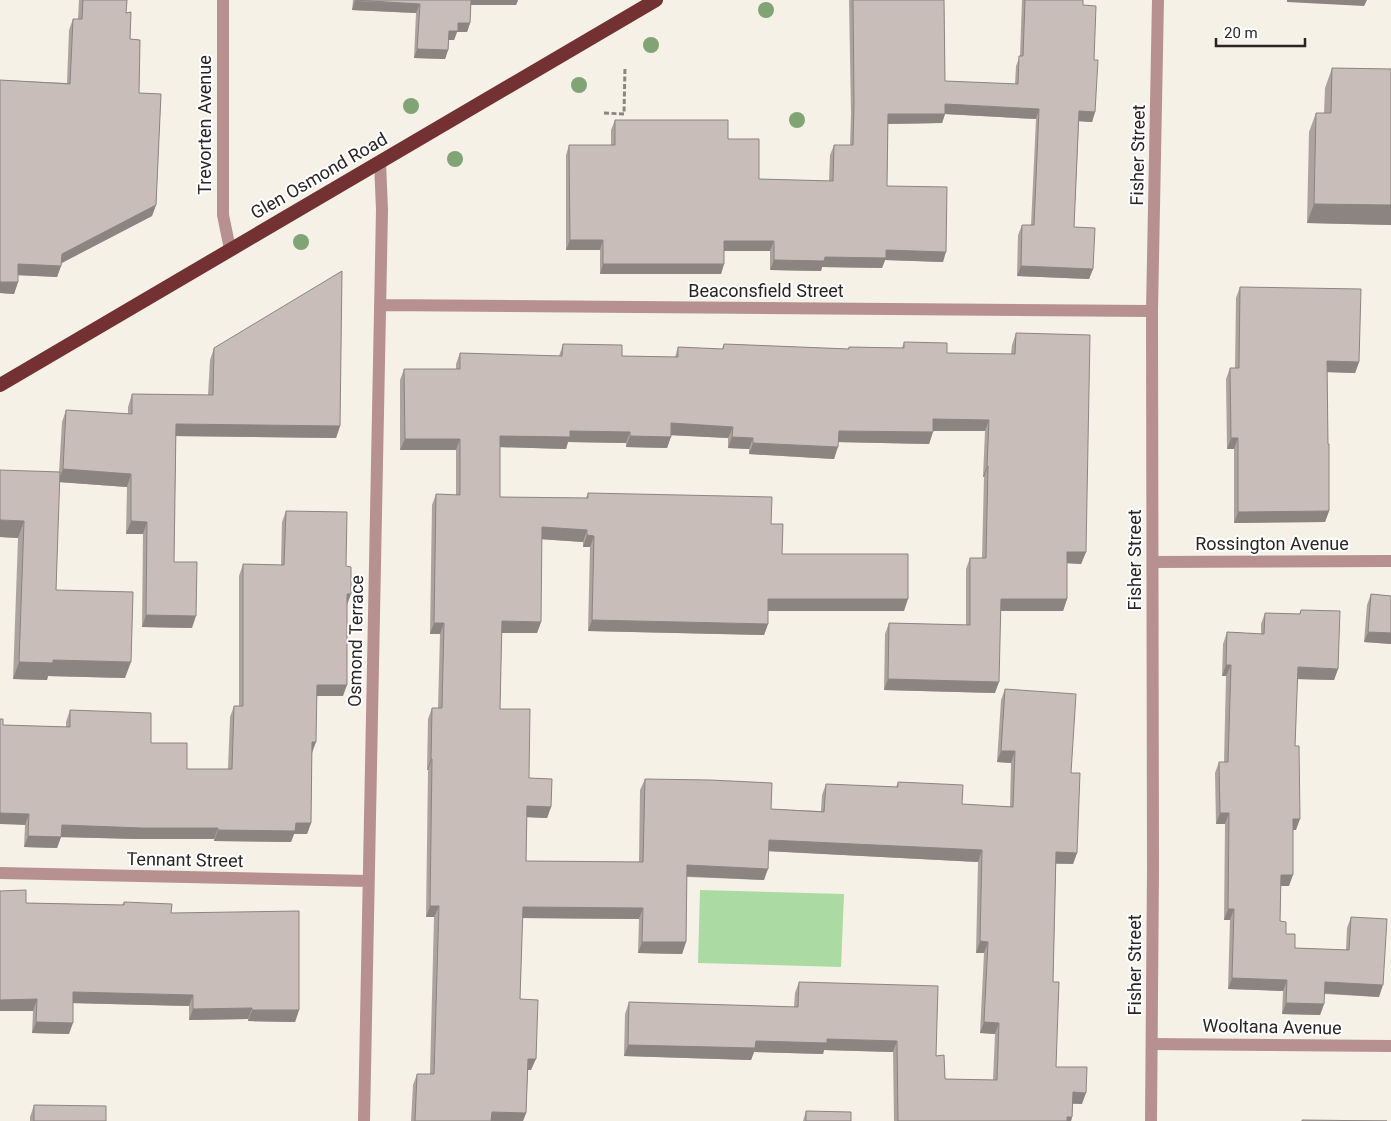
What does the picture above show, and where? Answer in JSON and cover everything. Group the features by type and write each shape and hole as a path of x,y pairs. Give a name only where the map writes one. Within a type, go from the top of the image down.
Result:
{"highway":[{"name":"Glen Osmond Road","path":"0,385 656,0"}],"street":[{"name":"Trevorten Avenue","path":"223,0 223,215 230,249"},
{"name":"Fisher Street","path":"1151,1121 1152,311 1158,0"},
{"name":"Osmond Terrace","path":"364,1121 382,210 380,162"},
{"name":"Beaconsfield Street","path":"380,305 1152,311"},
{"name":"Rossington Avenue","path":"1153,562 1391,561"},
{"name":"Tennant Street","path":"0,874 368,881"},
{"name":"Wooltana Avenue","path":"1152,1044 1391,1046"}],"path":[{"path":"604,113 624,114 625,68"}],"green space":[{"path":"700,890 844,894 841,967 698,963"}],"building":[{"path":"83,0 127,0 126,13 131,12 130,39 140,40 139,93 161,94 156,205 62,254 61,266 18,264 18,282 0,282 0,80 70,84 73,19 82,19"},
{"path":"355,0 471,0 470,23 458,23 458,31 449,31 448,50 417,49 420,4"},
{"path":"853,0 944,0 945,81 1018,84 1019,56 1023,56 1025,0 1083,0 1083,5 1096,6 1094,60 1098,60 1095,112 1079,111 1074,227 1095,228 1093,269 1021,266 1022,225 1034,225 1039,109 945,104 945,114 888,114 887,186 947,187 946,252 886,250 886,258 825,257 824,261 774,260 774,241 724,241 724,264 603,264 603,240 570,240 569,145 615,145 615,120 728,120 728,139 759,139 759,179 833,181 834,145 853,145"},
{"path":"1332,68 1391,69 1391,205 1314,204 1316,113 1331,113"},
{"path":"342,271 340,426 176,424 174,562 197,562 196,616 146,615 147,522 131,521 131,474 63,469 66,410 132,414 132,394 213,395 214,348"},
{"path":"1240,287 1361,289 1359,362 1327,361 1329,511 1238,512 1238,438 1231,438 1230,368 1239,368"},
{"path":"1016,333 1090,335 1086,552 1067,552 1067,599 1001,599 999,682 888,679 889,623 970,625 970,558 986,558 989,420 933,419 933,432 839,431 838,447 753,443 753,438 732,437 733,427 671,423 671,437 630,436 630,432 570,431 570,437 500,436 500,497 588,498 588,493 772,497 771,524 783,524 782,554 908,554 908,599 768,599 768,624 592,620 594,536 587,535 587,530 542,527 541,622 502,621 500,709 530,709 529,778 552,779 551,807 527,806 526,861 643,862 645,779 772,783 771,809 824,812 826,784 898,787 898,782 963,785 962,804 1013,807 1015,751 1001,751 1005,689 1076,694 1071,773 1080,773 1077,853 1056,852 1053,982 1059,982 1056,1067 1087,1067 1086,1093 1073,1092 1072,1117 1067,1117 1067,1121 898,1121 897,1041 827,1039 827,1043 756,1041 755,1048 628,1045 629,1002 798,1007 799,982 938,986 936,1056 944,1055 945,1079 997,1080 999,1023 984,1022 988,942 980,941 982,850 769,840 768,869 687,865 686,942 642,942 643,908 523,907 520,999 538,1000 536,1059 528,1059 526,1113 492,1112 491,1121 415,1121 417,1074 434,1074 439,906 430,906 432,708 442,708 444,623 434,623 436,494 460,495 460,439 405,439 404,369 460,369 460,353 562,356 563,344 622,345 622,356 678,357 678,347 723,349 724,344 849,349 849,347 904,348 904,342 947,343 947,353 1015,354"},
{"path":"0,470 60,472 56,590 133,592 131,662 53,660 53,663 19,662 24,521 0,520"},
{"path":"286,511 347,512 346,566 351,567 351,594 347,594 347,685 317,685 316,742 312,742 311,823 296,823 295,831 62,825 61,837 28,836 29,814 0,813 0,719 3,719 3,725 70,727 70,710 151,713 151,743 187,743 187,769 232,769 234,706 243,706 243,564 284,565"},
{"path":"1371,594 1391,596 1391,633 1368,632"},
{"path":"1301,610 1340,611 1338,669 1298,667 1295,746 1299,746 1300,819 1293,819 1293,875 1281,875 1280,921 1286,922 1286,934 1295,934 1295,948 1349,950 1351,917 1387,919 1383,985 1325,982 1324,1004 1286,1003 1287,980 1232,978 1234,909 1228,909 1229,813 1220,813 1219,762 1228,762 1231,665 1226,665 1227,632 1264,634 1265,613 1300,614"},
{"path":"26,890 26,903 124,905 124,902 172,904 171,913 299,911 299,1010 252,1010 252,1008 193,1009 193,995 73,992 73,1023 36,1022 37,999 0,1000 0,891"},
{"path":"34,1105 106,1106 106,1121 34,1121"},
{"path":"806,1111 851,1112 851,1121 806,1121"},
{"path":"1302,1120 1387,1121 1302,1121"}]}
